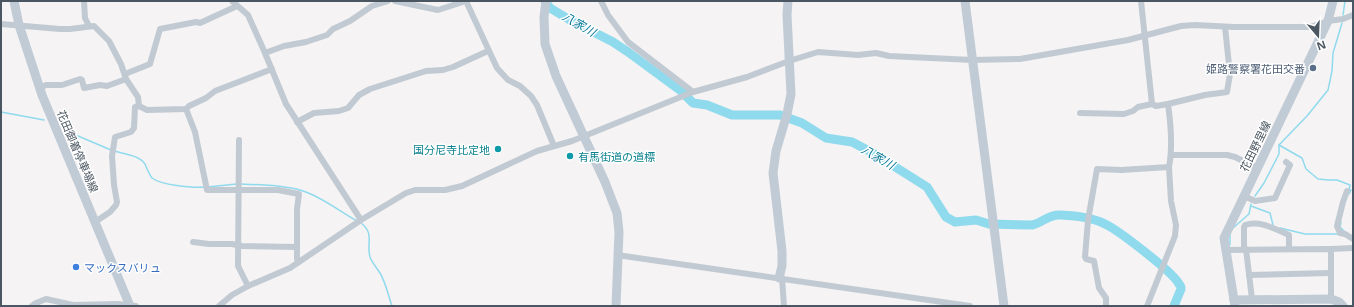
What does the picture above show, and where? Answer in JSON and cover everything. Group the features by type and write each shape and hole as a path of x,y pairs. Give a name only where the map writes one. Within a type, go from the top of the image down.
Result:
{"street":[{"name":"花田御着停車場線","path":"14,1 19,25 39,88 132,306"},
{"path":"84,1 85,18 89,26"},
{"path":"232,1 248,15 286,104 361,220"},
{"path":"265,53 284,46 306,42 328,35 333,29 350,21 372,6 388,1"},
{"path":"395,1 438,10 466,1 497,68 508,80 520,86 531,96 554,146"},
{"path":"546,1 544,17 545,44 556,76 605,182 617,213 619,232 616,306"},
{"path":"601,1 608,15 628,42 693,92"},
{"path":"784,306 781,278 782,250 773,173 776,151 787,114 791,94 788,61 788,1"},
{"path":"965,1 1004,306"},
{"path":"1141,1 1152,104"},
{"name":"花田野里線","path":"1234,303 1224,238 1328,21 1333,1"},
{"path":"39,88 46,85 62,85 80,79 82,80 84,88 100,85 107,86 150,64 160,30 196,22 200,23 237,6"},
{"path":"219,306 248,286 290,268 361,220 406,193 415,190 445,190 462,186 537,150 584,137 693,92 747,77 788,61 818,52 858,55 876,52 889,56 972,60 1020,59 1128,40 1181,26 1310,27 1328,21 1353,16"},
{"path":"1,24 60,29 94,26 109,41 121,64 125,77 138,97 139,106"},
{"path":"1080,113 1124,114 1152,104 1156,106 1226,92 1230,74 1225,27"},
{"path":"297,122 314,113 348,108 359,94 426,71 443,70 453,67 488,51"},
{"path":"139,106 147,110 186,109 215,92 272,69"},
{"path":"1147,306 1175,236 1176,225 1171,201 1169,167 1171,155 1171,130 1168,104"},
{"path":"95,222 110,212 116,205 117,202 112,156 115,138 131,132 134,128 135,107 139,106"},
{"path":"186,109 195,132 207,190 278,190 299,194 297,209 297,258 299,262"},
{"path":"239,140 238,266 248,286"},
{"path":"1171,155 1235,157 1257,168"},
{"path":"1244,196 1255,201 1275,198 1290,165 1286,162"},
{"path":"1106,306 1106,298 1099,288 1096,265 1094,261 1086,259 1085,257 1088,220 1097,169 1121,170 1169,167"},
{"path":"1348,191 1343,202 1337,226 1340,233 1353,239"},
{"path":"1252,299 1245,249 1244,225 1250,223 1263,224 1288,235 1289,249"},
{"path":"193,242 242,246 297,247"},
{"path":"1226,250 1353,248"},
{"path":"1331,249 1331,299"},
{"path":"617,255 970,306"},
{"path":"1249,275 1331,273"},
{"path":"32,306 36,302 46,299 73,305 132,306"},
{"path":"1234,303 1252,299 1331,299 1339,302 1343,306"}],"waterway":[{"name":"八家川","path":"545,1 550,8 613,42 628,52 681,91 693,103 707,105 732,115 780,115 802,123 826,138 852,142 873,153 927,187 946,217 955,222 976,220 989,224 1032,225 1049,217 1060,215 1089,218 1105,224 1145,252 1175,278 1181,289 1174,306"},
{"path":"1343,15 1345,1"},
{"path":"1342,23 1333,53 1332,71 1328,90 1307,116 1279,145 1302,158 1306,169 1318,179 1337,180 1350,185 1349,190 1351,190 1349,194"},
{"path":"1,112 44,120"},
{"path":"64,130 111,150"},
{"path":"1255,196 1264,183 1279,154 1279,145"},
{"path":"114,151 131,155 142,161 152,178 156,180 177,186 204,187"},
{"path":"207,187 237,184"},
{"path":"241,184 280,186 303,191 324,200 357,221"},
{"path":"1233,228 1249,214 1251,204"},
{"path":"1251,206 1270,213 1273,225"},
{"path":"1341,222 1340,227 1344,231"},
{"path":"361,223 368,231 370,257 382,277 392,306"},
{"path":"1280,228 1305,234 1338,234"},
{"path":"1230,235 1230,245"}],"place":[{"name":"姫路警察署花田交番","path":"1313,68"},
{"name":"国分尼寺比定地","path":"498,149"},
{"name":"有馬街道の道標","path":"570,156"},
{"name":"マックスバリュ","path":"76,267"}]}
